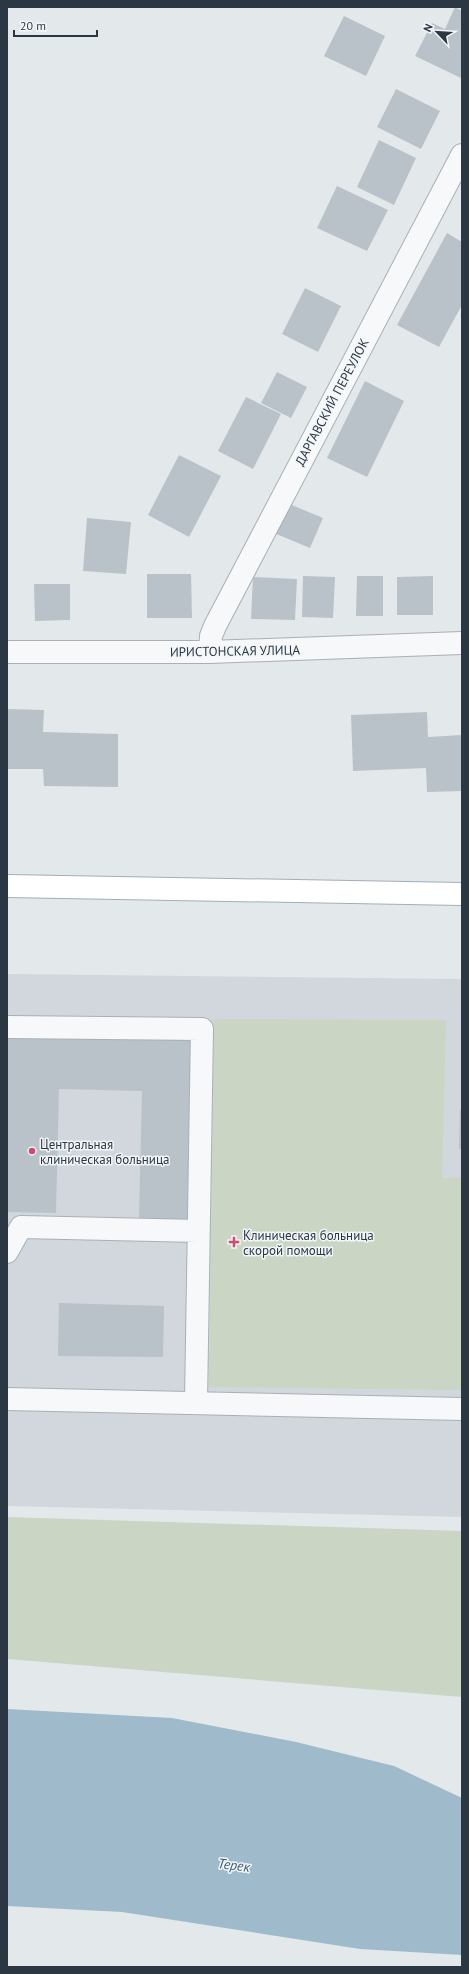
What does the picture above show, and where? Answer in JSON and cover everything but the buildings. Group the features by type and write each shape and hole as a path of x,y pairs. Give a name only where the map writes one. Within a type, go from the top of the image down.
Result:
{"main road":[{"path":"7,886 462,894"}],"street":[{"name":"ДАРГАВСКИЙ ПЕРЕУЛОК","path":"210,652 211,636 215,626 462,155"},
{"name":"ИРИСТОНСКАЯ УЛИЦА","path":"7,652 210,652 462,643"},
{"path":"7,1027 202,1029 196,1403"},
{"path":"7,1252 21,1227 198,1232"},
{"path":"7,1399 462,1409"}],"shaded area":[{"name":"Клиническая больница скорой помощи","path":"7,974 462,979 462,1517 7,1506"}],"green space":[{"path":"214,1019 446,1020 442,1178 462,1177 462,1390 209,1387"},
{"path":"7,1517 462,1531 462,1697 7,1659"}],"water":[{"name":"Терек","path":"7,1709 172,1718 296,1742 394,1766 462,1798 462,1955 360,1949 122,1912 7,1906"}],"place":[{"name":"Центральная клиническая больница","path":"32,1151"},
{"name":"Клиническая больница скорой помощи","path":"234,1242"}]}
